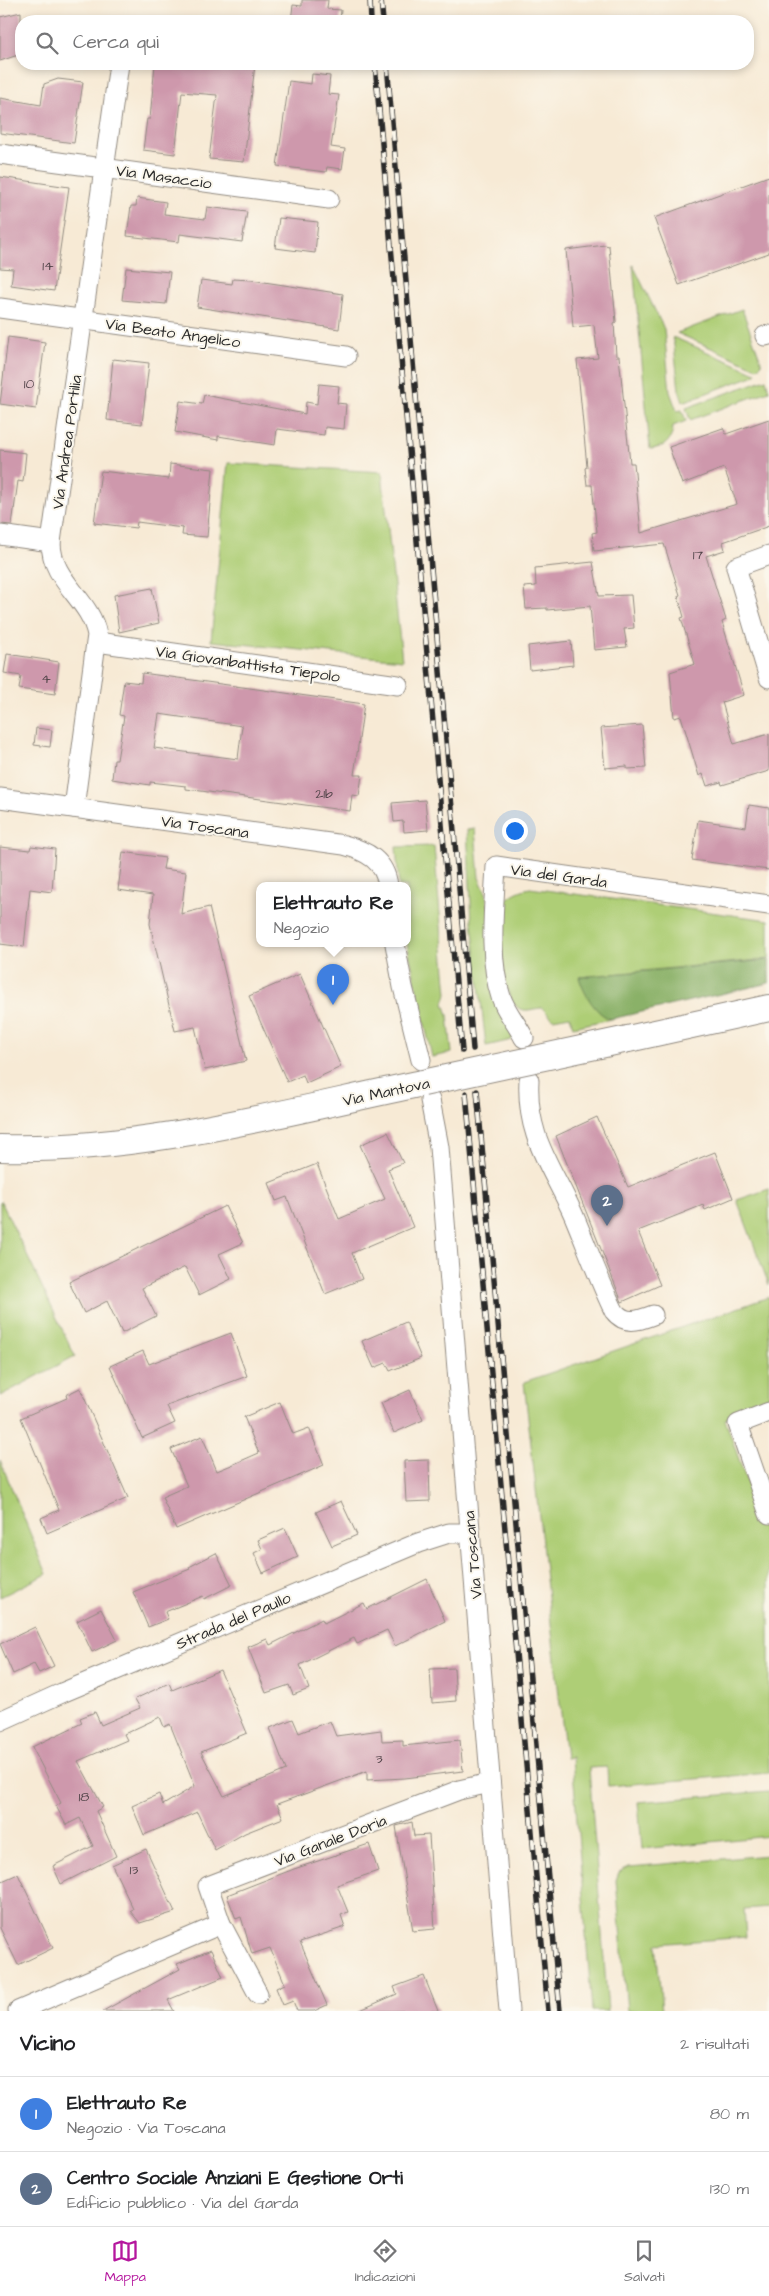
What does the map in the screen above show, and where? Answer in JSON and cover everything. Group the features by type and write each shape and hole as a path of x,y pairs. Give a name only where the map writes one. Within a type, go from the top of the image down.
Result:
{"main road":[{"name":"Via Mantova","path":"0,1148 49,1149 116,1144 192,1132 769,1008"},
{"path":"0,1167 36,1151 49,1149"}],"street":[{"name":"Via Andrea Portilia","path":"74,808 97,642 96,628 91,614 57,570 52,557 51,542 118,70"},
{"name":"Via Masaccio","path":"0,154 329,199"},
{"name":"Via Beato Angelico","path":"0,308 346,356"},
{"path":"0,536 51,542"},
{"path":"769,555 736,567 769,678"},
{"name":"Via Giovanbattista Tiepolo","path":"97,642 398,684"},
{"name":"Via Toscana","path":"0,798 344,845 363,851 376,859 385,872 387,882"},
{"name":"Via del Garda","path":"524,1038 502,1000 498,983 494,942 496,866 769,905"},
{"path":"396,947 403,987 421,1060"},
{"path":"529,1080 529,1109 540,1148 574,1216 614,1311 622,1319 632,1321 653,1314"},
{"name":"Via Toscana","path":"430,1100 439,1146 509,2011"},
{"path":"769,1412 738,1424 769,1514"},
{"name":"Strada del Paullo","path":"0,1721 64,1692 400,1551 445,1534 470,1533"},
{"name":"Via Ganale Doria","path":"258,1994 221,1924 208,1886 464,1788 490,1783"},
{"path":"18,2011 221,1924"}],"green space":[{"path":"633,265 664,329 670,392 677,411 682,410 686,421 673,426 673,431 667,443 650,449"},
{"path":"742,309 762,364 757,368 677,333"},
{"path":"673,337 756,373 683,402 679,390"},
{"path":"766,379 769,391 690,420 686,408"},
{"path":"228,463 382,472 402,660 211,641"},
{"path":"475,829 479,878 486,893 512,1035 512,1040 486,1046 472,922 467,830"},
{"path":"434,846 447,994 444,1003 448,1015 452,1053 432,1057 408,947 411,947 411,882 399,882 396,847"},
{"path":"530,888 769,920 769,959 579,977 595,1007 611,1019 573,1027 570,1016 553,1019 542,1008 520,1009 513,1003 508,992 500,945 503,906 511,896"},
{"path":"769,960 769,983 611,1019 605,1017 595,1008 579,977"},
{"path":"769,1189 769,1285 737,1200"},
{"path":"0,1202 75,1356 0,1396"},
{"path":"769,1297 769,1403 725,1419 769,1546 769,1773 608,1786 607,1767 589,1768 608,2011 592,2011 572,1757 566,1758 524,1382"},
{"path":"0,1460 47,1574 0,1597"},
{"path":"769,1791 769,1836 642,1849 638,1802"},
{"path":"769,1855 769,1907 744,1909 746,1937 656,1944 662,2011 627,2011 616,1880 619,1872 629,1867"}],"building":[{"path":"302,0 328,0 327,9 341,10 341,15 292,15 293,5 302,6"},
{"path":"21,12 21,15 15,15 15,56 0,61 0,17"},
{"path":"154,70 254,70 244,162 209,159 217,95 182,92 175,154 143,150 147,119 150,119"},
{"path":"312,74 330,76 328,94 339,95 331,147 345,149 342,169 327,167 326,172 277,166 289,81 311,84"},
{"path":"58,79 83,82 74,143 0,133 0,98 41,105 44,84"},
{"path":"769,176 769,253 679,285 654,218"},
{"path":"0,177 69,187 54,291 11,285 13,269 0,268"},
{"path":"137,198 166,202 164,214 205,219 207,207 247,212 242,242 180,234 179,242 127,236 131,206 136,206"},
{"path":"279,218 318,222 315,253 275,248"},
{"path":"609,246 616,322 614,323 616,356 619,356 630,463 634,463 641,533 737,504 724,468 682,484 669,447 723,428 726,434 769,419 769,526 723,542 725,550 706,556 726,620 722,622 744,695 722,702 734,744 769,734 769,771 722,785 721,782 707,786 703,774 699,776 681,716 674,718 670,672 695,664 681,618 684,617 678,596 680,595 664,544 594,551 592,533 597,532 592,485 587,485 585,468 587,467 577,360 598,358 594,325 573,327 566,250"},
{"path":"126,268 170,272 166,304 122,300"},
{"path":"233,279 343,294 339,329 197,307 201,280 232,284"},
{"path":"8,337 45,342 36,409 0,404"},
{"path":"113,359 149,363 142,424 107,420"},
{"path":"319,384 339,386 337,403 346,404 344,429 325,427 324,435 277,429 275,445 218,436 218,440 175,432 180,401 202,404 204,395 305,414 306,402 317,404"},
{"path":"0,450 26,453 23,482 18,481 12,525 0,524"},
{"path":"170,464 213,469 207,537 182,535 183,528 137,522 136,528 94,523 101,471 169,479"},
{"path":"593,562 599,596 631,595 634,628 624,629 627,647 594,650 590,606 547,610 547,608 526,609 524,587 536,586 535,568"},
{"path":"152,588 159,623 119,632 114,595"},
{"path":"571,641 573,665 530,670 528,646"},
{"path":"7,654 59,662 55,694 19,689 21,676 4,673"},
{"path":"142,673 364,704 354,775 362,775 359,796 352,795 350,811 186,789 186,786 150,782 150,785 112,779 114,760 117,760 124,716 119,715 124,681 141,683","holes":["159,714 242,726 238,759 154,748"]},
{"path":"642,725 646,768 627,769 627,766 605,768 601,728"},
{"path":"36,728 52,730 50,747 34,745"},
{"path":"425,800 428,830 404,832 403,821 394,822 392,803"},
{"path":"749,805 769,808 769,870 692,860 698,820 746,827"},
{"path":"31,846 55,849 52,892 30,889 24,947 0,944 0,847 30,850"},
{"path":"123,852 165,858 163,869 186,872 181,914 209,907 246,1061 205,1070 195,1027 175,1031 150,924 153,895 118,890"},
{"path":"300,974 341,1067 306,1083 303,1075 287,1082 249,996"},
{"path":"597,1117 628,1187 715,1152 733,1198 705,1210 703,1205 638,1231 660,1285 622,1302 556,1136"},
{"path":"388,1132 403,1163 388,1169 413,1227 352,1253 362,1279 325,1294 287,1197 276,1201 269,1183 317,1164 339,1219 385,1199 360,1145"},
{"path":"225,1206 243,1243 219,1254 231,1279 199,1295 185,1267 142,1288 156,1316 122,1333 107,1301 84,1313 69,1282"},
{"path":"406,1322 421,1358 390,1371 386,1363 374,1368 362,1341"},
{"path":"231,1333 247,1376 167,1406 175,1423 142,1438 110,1366 143,1351 149,1364"},
{"path":"80,1388 128,1498 47,1533 41,1518 59,1510 21,1418 67,1398 66,1395"},
{"path":"410,1390 423,1420 394,1433 381,1403"},
{"path":"280,1402 293,1434 309,1428 324,1465 176,1529 162,1497 187,1486 171,1449 202,1436 217,1471 234,1464 259,1453 244,1417"},
{"path":"429,1460 430,1501 406,1502 404,1461"},
{"path":"341,1501 357,1535 332,1546 316,1512"},
{"path":"285,1528 298,1557 263,1573 254,1553 262,1549 258,1540"},
{"path":"216,1553 232,1585 204,1599 203,1596 165,1612 168,1619 148,1627 133,1592 190,1569 189,1567"},
{"path":"427,1579 445,1621 395,1646 387,1630 357,1644 354,1638 300,1665 309,1689 293,1695 289,1685 266,1693 248,1647 267,1639 270,1645 322,1619 324,1623 364,1603 367,1609"},
{"path":"101,1609 117,1640 92,1652 77,1621"},
{"path":"35,1627 54,1666 39,1673 34,1664 13,1674 0,1644"},
{"path":"454,1668 456,1701 432,1703 430,1669"},
{"path":"220,1670 247,1733 201,1752 224,1796 286,1770 270,1728 293,1719 299,1733 330,1721 336,1736 381,1730 382,1741 403,1740 403,1746 460,1740 463,1771 405,1778 367,1780 367,1771 277,1804 283,1818 245,1833 215,1850 197,1812 144,1835 132,1806 159,1794 163,1805 195,1786 170,1724 164,1727 160,1717 124,1734 127,1740 78,1761 103,1807 96,1811 116,1856 61,1884 53,1866 93,1846 80,1818 66,1825 56,1806 61,1803 32,1747 82,1723 80,1718 95,1712 101,1725 140,1708 135,1699 169,1683 172,1690"},
{"path":"412,1822 414,1836 429,1835 435,1929 413,1931 396,1826"},
{"path":"369,1844 378,1871 337,1885 348,1912 341,1915 345,1927 300,1942 327,2005 314,2011 297,2011 293,2001 283,2005 276,1988 285,1984 270,1948 252,1954 241,1917 236,1919 227,1895 294,1869"},
{"path":"146,1849 175,1912 140,1923 130,1911 133,1909 112,1865"},
{"path":"18,1874 53,1948 18,1965 0,1928 0,1882"},
{"path":"211,1950 223,1977 168,2000 174,2011 103,2011 180,1969 177,1964"},
{"path":"424,1976 438,2011 358,2011 397,1994 394,1987"}],"railway":[{"path":"370,0 371,15"},
{"path":"381,0 382,15"},
{"path":"376,70 462,1051"},
{"path":"388,70 473,1049"},
{"path":"477,1091 560,2011"},
{"path":"466,1093 548,2011"}],"place":[{"name":"Elettrauto Re","path":"333,1005"},
{"name":"Centro Sociale Anziani E Gestione Orti","path":"607,1226"}]}
